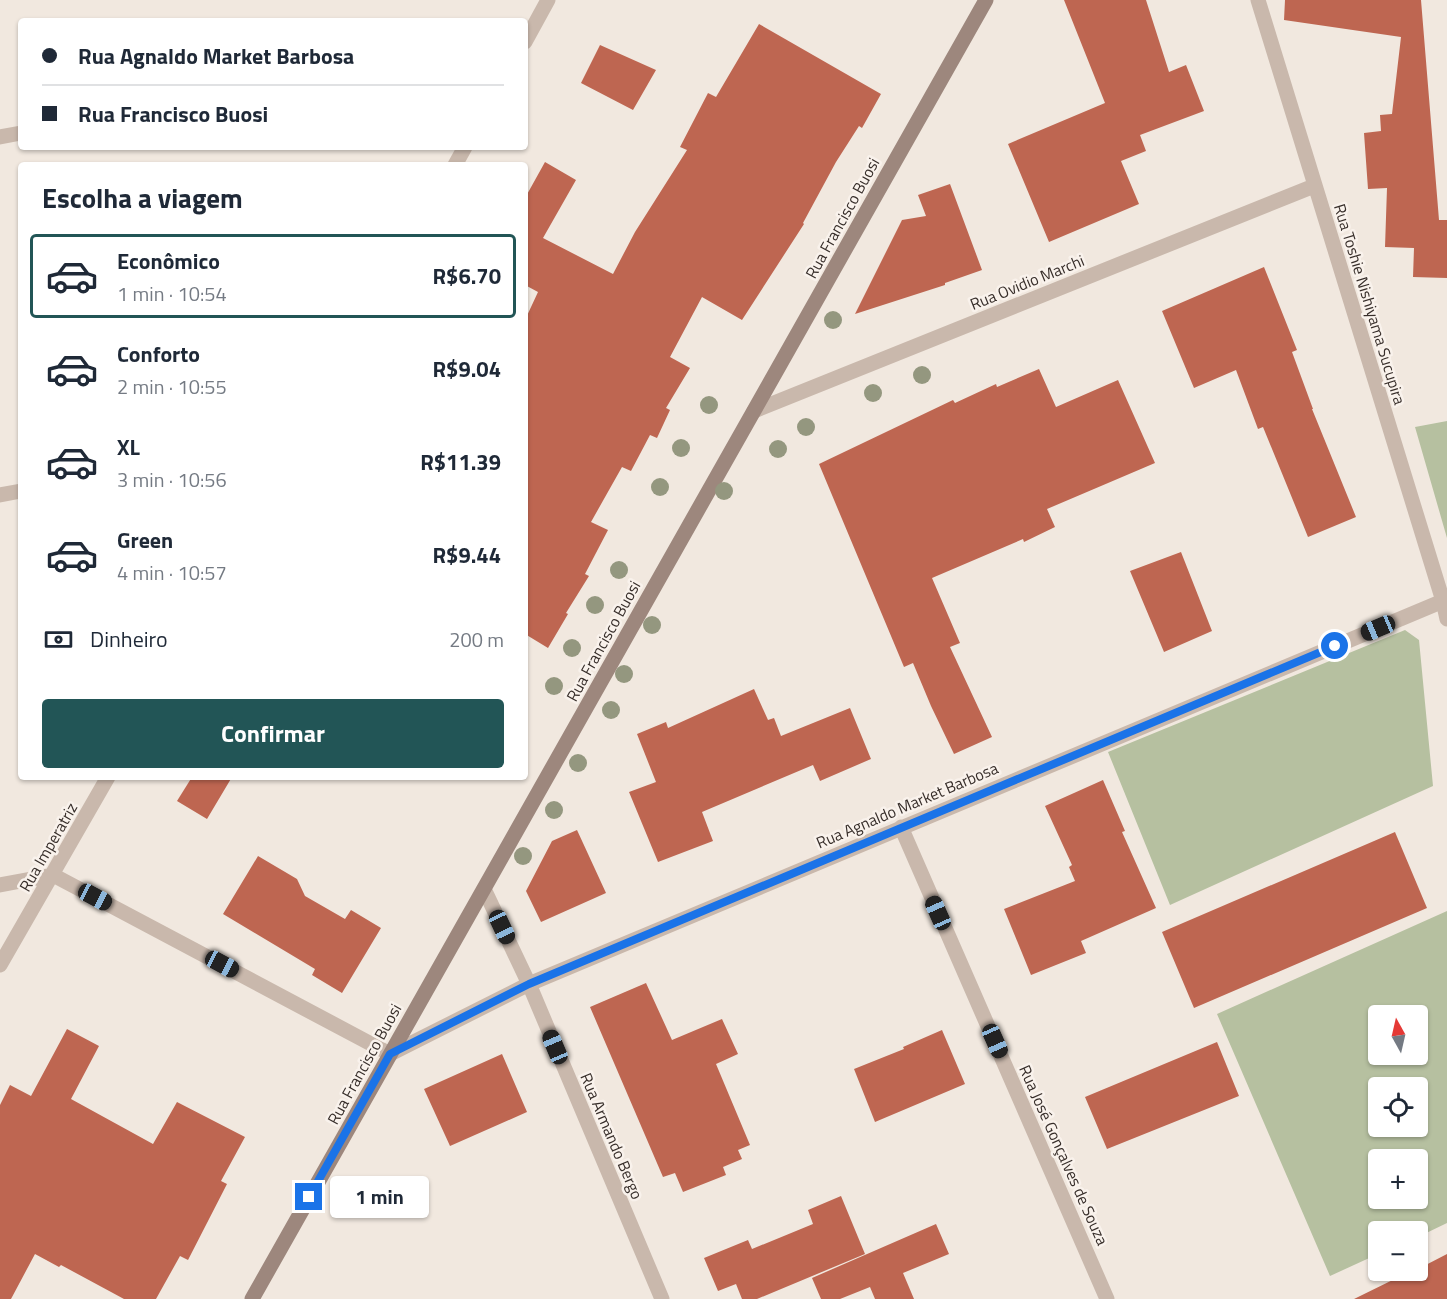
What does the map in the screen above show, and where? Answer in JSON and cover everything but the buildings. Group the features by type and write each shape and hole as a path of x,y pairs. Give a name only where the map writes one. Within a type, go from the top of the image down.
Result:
{"street":[{"path":"528,35 548,0"},
{"name":"Rua Francisco Buosi","path":"252,1299 986,0"},
{"name":"Rua Toshie Nishiyama Sucupira","path":"1258,0 1447,619"},
{"path":"0,137 18,134"},
{"name":"Rua Ovidio Marchi","path":"754,411 1314,186"},
{"path":"0,495 18,492"},
{"name":"Rua Agnaldo Market Barbosa","path":"390,1054 529,984 1443,601"},
{"name":"Rua Imperatriz","path":"0,966 106,780"},
{"name":"Rua José Gonçalves de Souza","path":"901,827 1107,1299"},
{"path":"0,885 53,875 390,1054"},
{"name":"Rua Armando Bergo","path":"484,889 529,984 662,1299"}],"green space":[{"path":"1447,421 1447,538 1415,427"},
{"path":"1405,630 1419,640 1433,786 1170,905 1108,752"},
{"path":"1447,911 1447,1223 1428,1232 1428,1221 1368,1221 1368,1259 1330,1276 1217,1014"}],"route":[{"path":"309,1197 390,1054 529,984 1335,646"}]}
